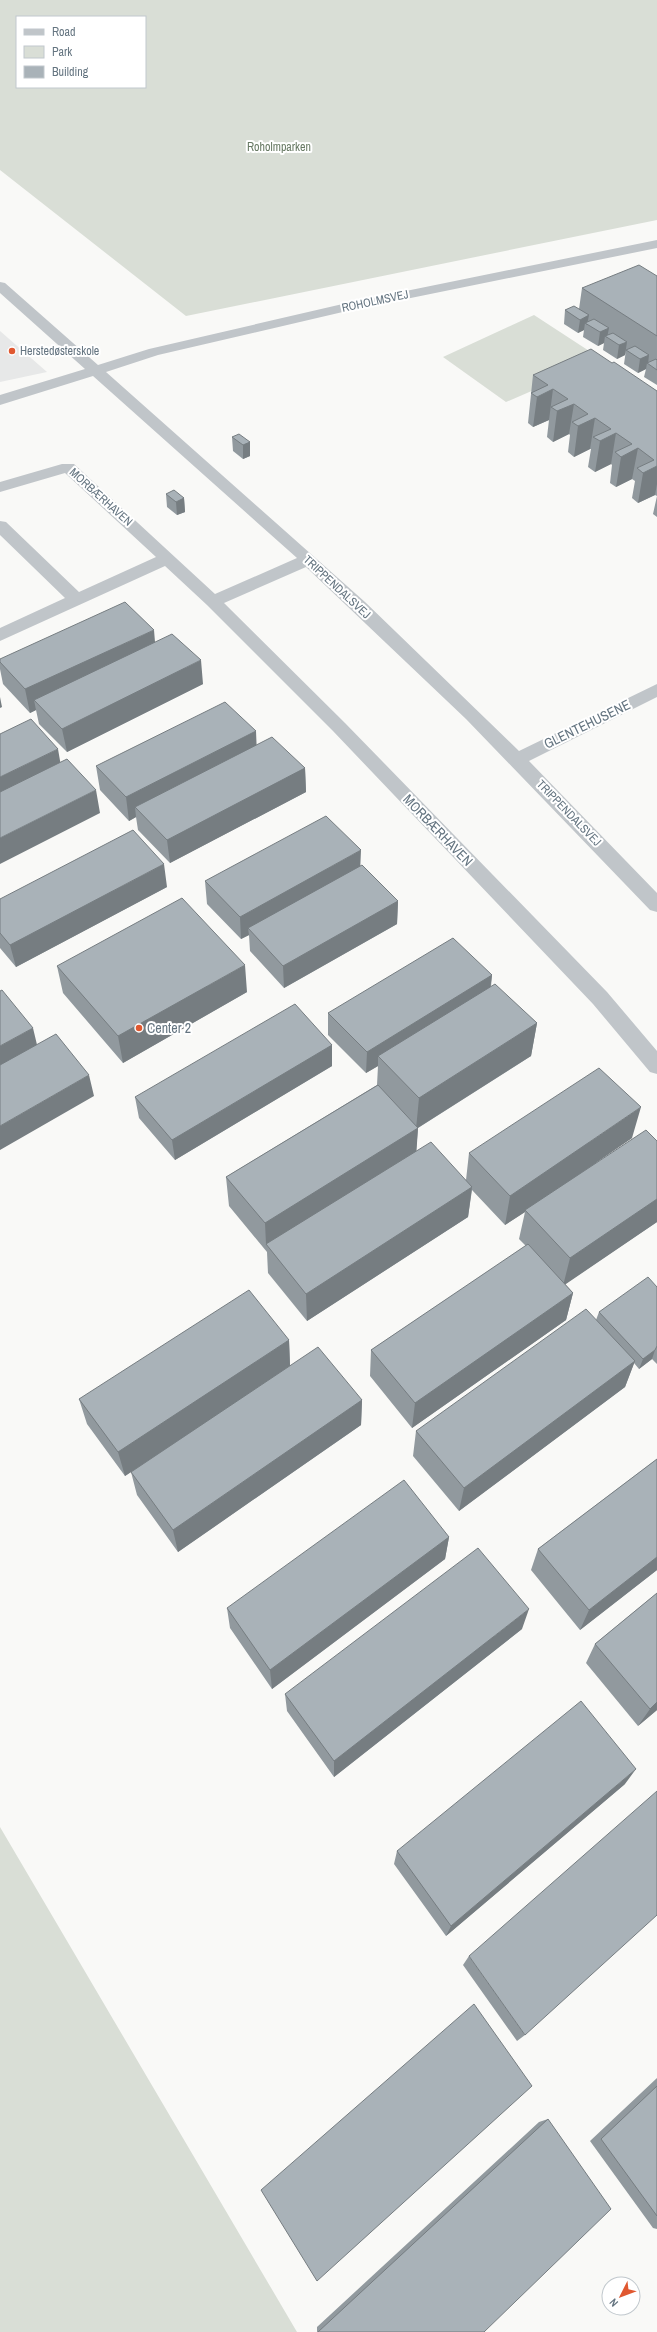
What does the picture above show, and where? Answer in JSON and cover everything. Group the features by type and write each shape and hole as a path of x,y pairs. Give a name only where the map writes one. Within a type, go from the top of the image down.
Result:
{"street":[{"name":"ROHOLMSVEJ","path":"0,400 154,352 347,307 657,244"},
{"name":"TRIPPENDALSVEJ","path":"0,286 308,560 409,653 517,759 657,905"},
{"name":"MORBÆRHAVEN","path":"0,487 68,467 213,601 339,727 590,987 657,1066"},
{"path":"0,526 77,600"},
{"path":"0,636 168,558"},
{"path":"213,601 308,560"},
{"name":"GLENTEHUSENE","path":"517,759 656,690"}],"shaded area":[{"name":"Herstedøsterskole","path":"0,331 47,372 0,382"}],"green space":[{"name":"Roholmparken","path":"0,0 657,0 657,220 186,316 0,170"},
{"path":"534,315 603,360 506,402 443,357"},
{"path":"0,1827 297,2332 0,2332"}],"building":[{"path":"639,265 657,276 657,336 582,288"},
{"path":"574,306 589,315 580,320 565,310"},
{"path":"594,319 609,328 600,332 585,323"},
{"path":"613,333 627,342 619,345 605,336"},
{"path":"635,346 649,355 640,359 626,350"},
{"path":"591,349 612,363 614,362 657,391 657,466 643,473 637,468 654,460 638,448 621,457 615,452 632,444 616,433 600,441 593,437 611,429 595,418 578,426 572,422 588,414 574,404 557,411 551,407 568,399 553,389 537,397 531,393 548,385 533,375"},
{"path":"656,359 657,360 657,370 647,363"},
{"path":"239,434 250,442 243,445 232,437"},
{"path":"174,490 184,498 176,502 166,494"},
{"path":"125,602 154,630 25,689 0,662 0,659"},
{"path":"172,634 201,660 62,729 34,700"},
{"path":"225,702 256,731 126,797 96,766"},
{"path":"31,719 58,749 0,777 0,734"},
{"path":"272,737 305,768 167,840 135,807"},
{"path":"67,759 96,790 0,838 0,792"},
{"path":"326,816 361,850 240,917 205,881"},
{"path":"133,830 164,864 10,945 0,933 0,899"},
{"path":"362,865 398,901 283,966 248,928"},
{"name":"Center 2","path":"182,898 245,965 118,1036 57,966"},
{"path":"453,938 492,975 367,1052 328,1013"},
{"path":"495,984 537,1023 419,1098 378,1056"},
{"path":"2,990 33,1028 0,1046 0,991"},
{"path":"295,1004 332,1045 172,1140 135,1097"},
{"path":"56,1034 89,1075 0,1126 0,1065"},
{"path":"599,1068 641,1107 510,1196 469,1153"},
{"path":"378,1085 418,1128 265,1223 226,1177"},
{"path":"646,1130 657,1141 657,1199 570,1258 525,1210"},
{"path":"431,1142 472,1187 306,1294 266,1244"},
{"path":"528,1244 573,1293 415,1403 371,1350"},
{"path":"648,1277 657,1287 657,1346 655,1350 643,1359 599,1312"},
{"path":"249,1290 289,1340 118,1452 79,1399"},
{"path":"586,1309 635,1361 464,1488 416,1431"},
{"path":"318,1347 362,1400 173,1530 131,1472"},
{"path":"657,1459 657,1557 589,1610 538,1549"},
{"path":"404,1480 449,1537 270,1670 227,1608"},
{"path":"478,1548 529,1609 334,1761 285,1694"},
{"path":"657,1593 657,1702 650,1709 595,1644"},
{"path":"581,1701 636,1769 451,1926 397,1851"},
{"path":"657,1791 657,1915 525,2035 469,1956"},
{"path":"474,2004 532,2086 317,2281 261,2190"},
{"path":"657,2086 657,2216 601,2139"},
{"path":"548,2119 611,2209 484,2332 318,2332"}],"place":[{"name":"Herstedøsterskole","path":"12,351"},
{"name":"Center 2","path":"139,1028"}]}
